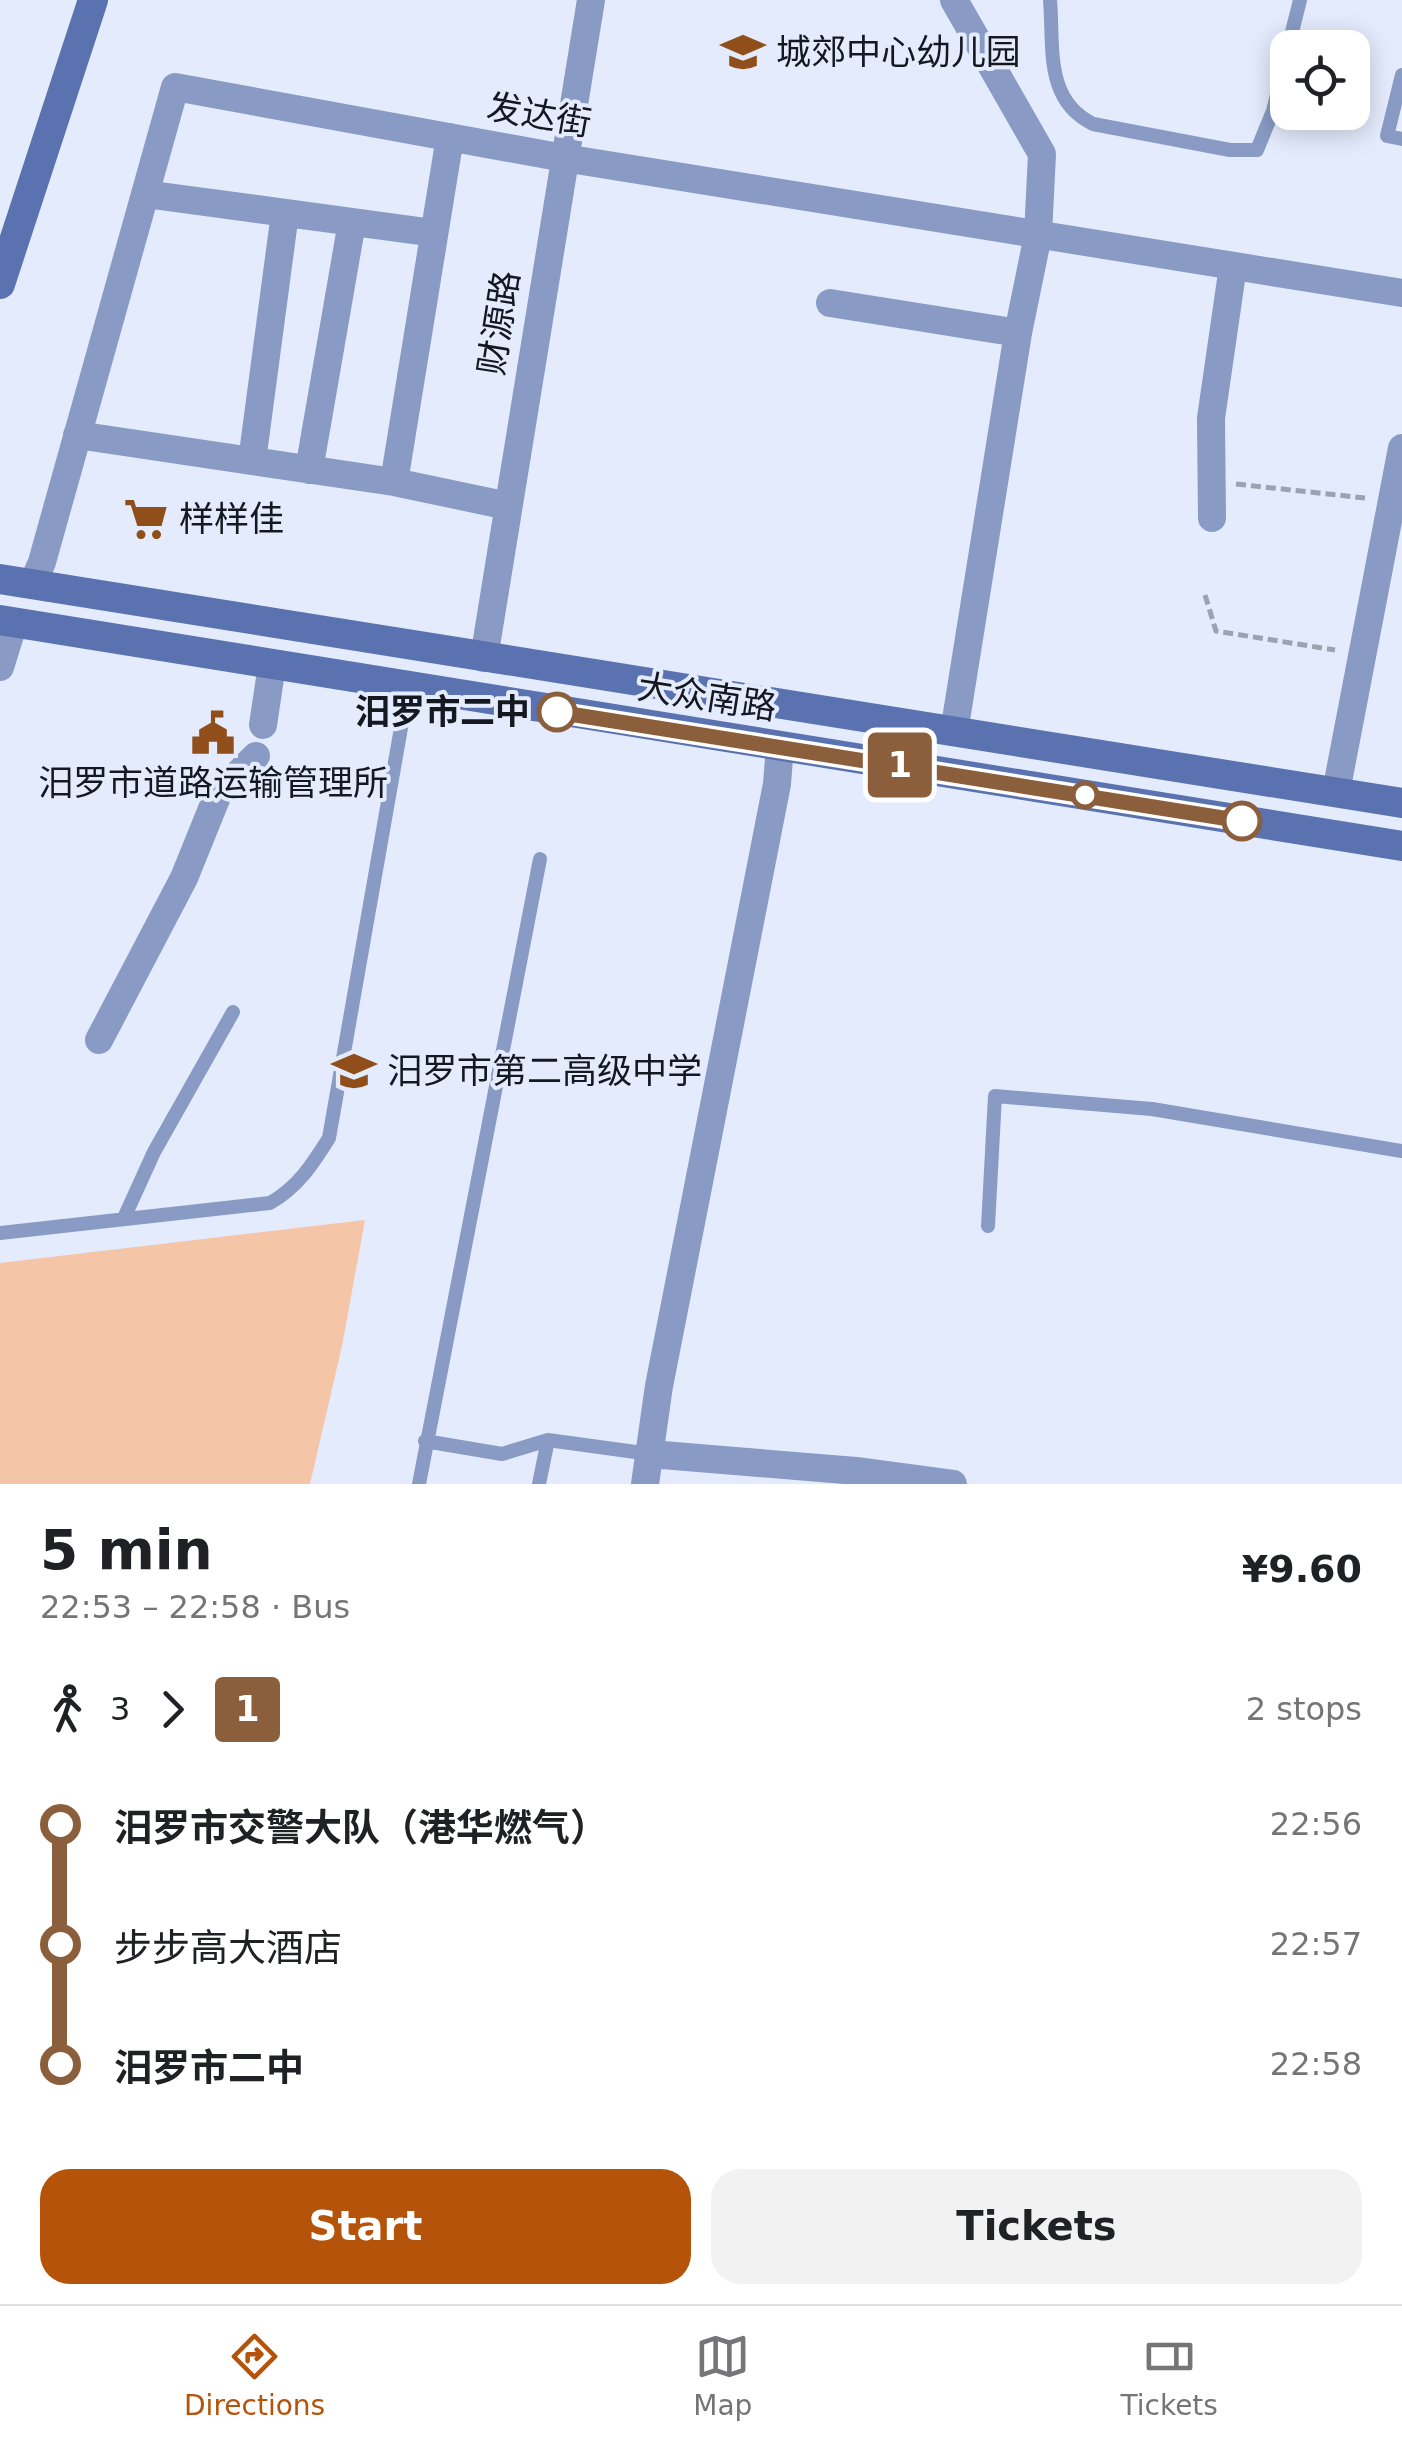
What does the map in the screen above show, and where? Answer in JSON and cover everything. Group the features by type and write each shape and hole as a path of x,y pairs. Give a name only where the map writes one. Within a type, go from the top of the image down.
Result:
{"main road":[{"path":"0,229 72,0"},
{"path":"0,284 93,0"},
{"name":"大众南路","path":"0,579 1387,801"},
{"name":"大众南路","path":"7,621 1402,846"},
{"path":"1387,801 1402,792"},
{"path":"1361,840 1402,858"}],"street":[{"name":"财源路","path":"484,658 591,0"},
{"path":"954,0 1042,154 1038,235 1018,333 954,732"},
{"name":"发达街","path":"32,585 176,87 564,158 1402,294"},
{"path":"394,482 450,137"},
{"path":"146,194 434,233"},
{"path":"252,461 285,213"},
{"path":"309,470 352,222"},
{"path":"1212,518 1211,418 1232,266"},
{"path":"830,303 1018,333"},
{"path":"77,435 394,482 508,506"},
{"path":"1336,792 1402,448"},
{"path":"0,667 7,621"},
{"path":"263,725 272,666"},
{"path":"646,1484 659,1386 777,784 780,746"},
{"path":"99,1040 184,878 218,794 256,756"},
{"path":"650,1454 839,1477 953,1484"}],"lane":[{"path":"1050,0 1055,74 1074,115 1093,124 1230,150 1257,150 1270,118"},
{"path":"1293,30 1300,0"},
{"path":"1402,74 1387,136 1402,140"},
{"path":"0,1234 270,1203 290,1191 311,1167 329,1138 408,688"},
{"path":"418,1484 540,859"},
{"path":"124,1218 154,1152 233,1012"},
{"path":"988,1226 995,1096 1152,1110 1402,1151"},
{"path":"539,1484 548,1440"},
{"path":"425,1441 502,1454 548,1440 650,1454"}],"path":[{"path":"1212,481 1397,488"},
{"path":"1205,595 1216,632 1363,655"}],"shaded area":[{"path":"365,1220 342,1346 310,1484 0,1484 0,1263"}],"bus line":[{"name":"1","path":"557,712 1242,821"}],"place":[{"name":"城郊中心幼儿园","path":"743,52"},
{"name":"样样佳","path":"146,519"},
{"name":"汨罗市二中","path":"557,712"},
{"name":"汨罗市道路运输管理所","path":"213,733"},
{"name":"汨罗市第二高级中学","path":"354,1071"}]}
